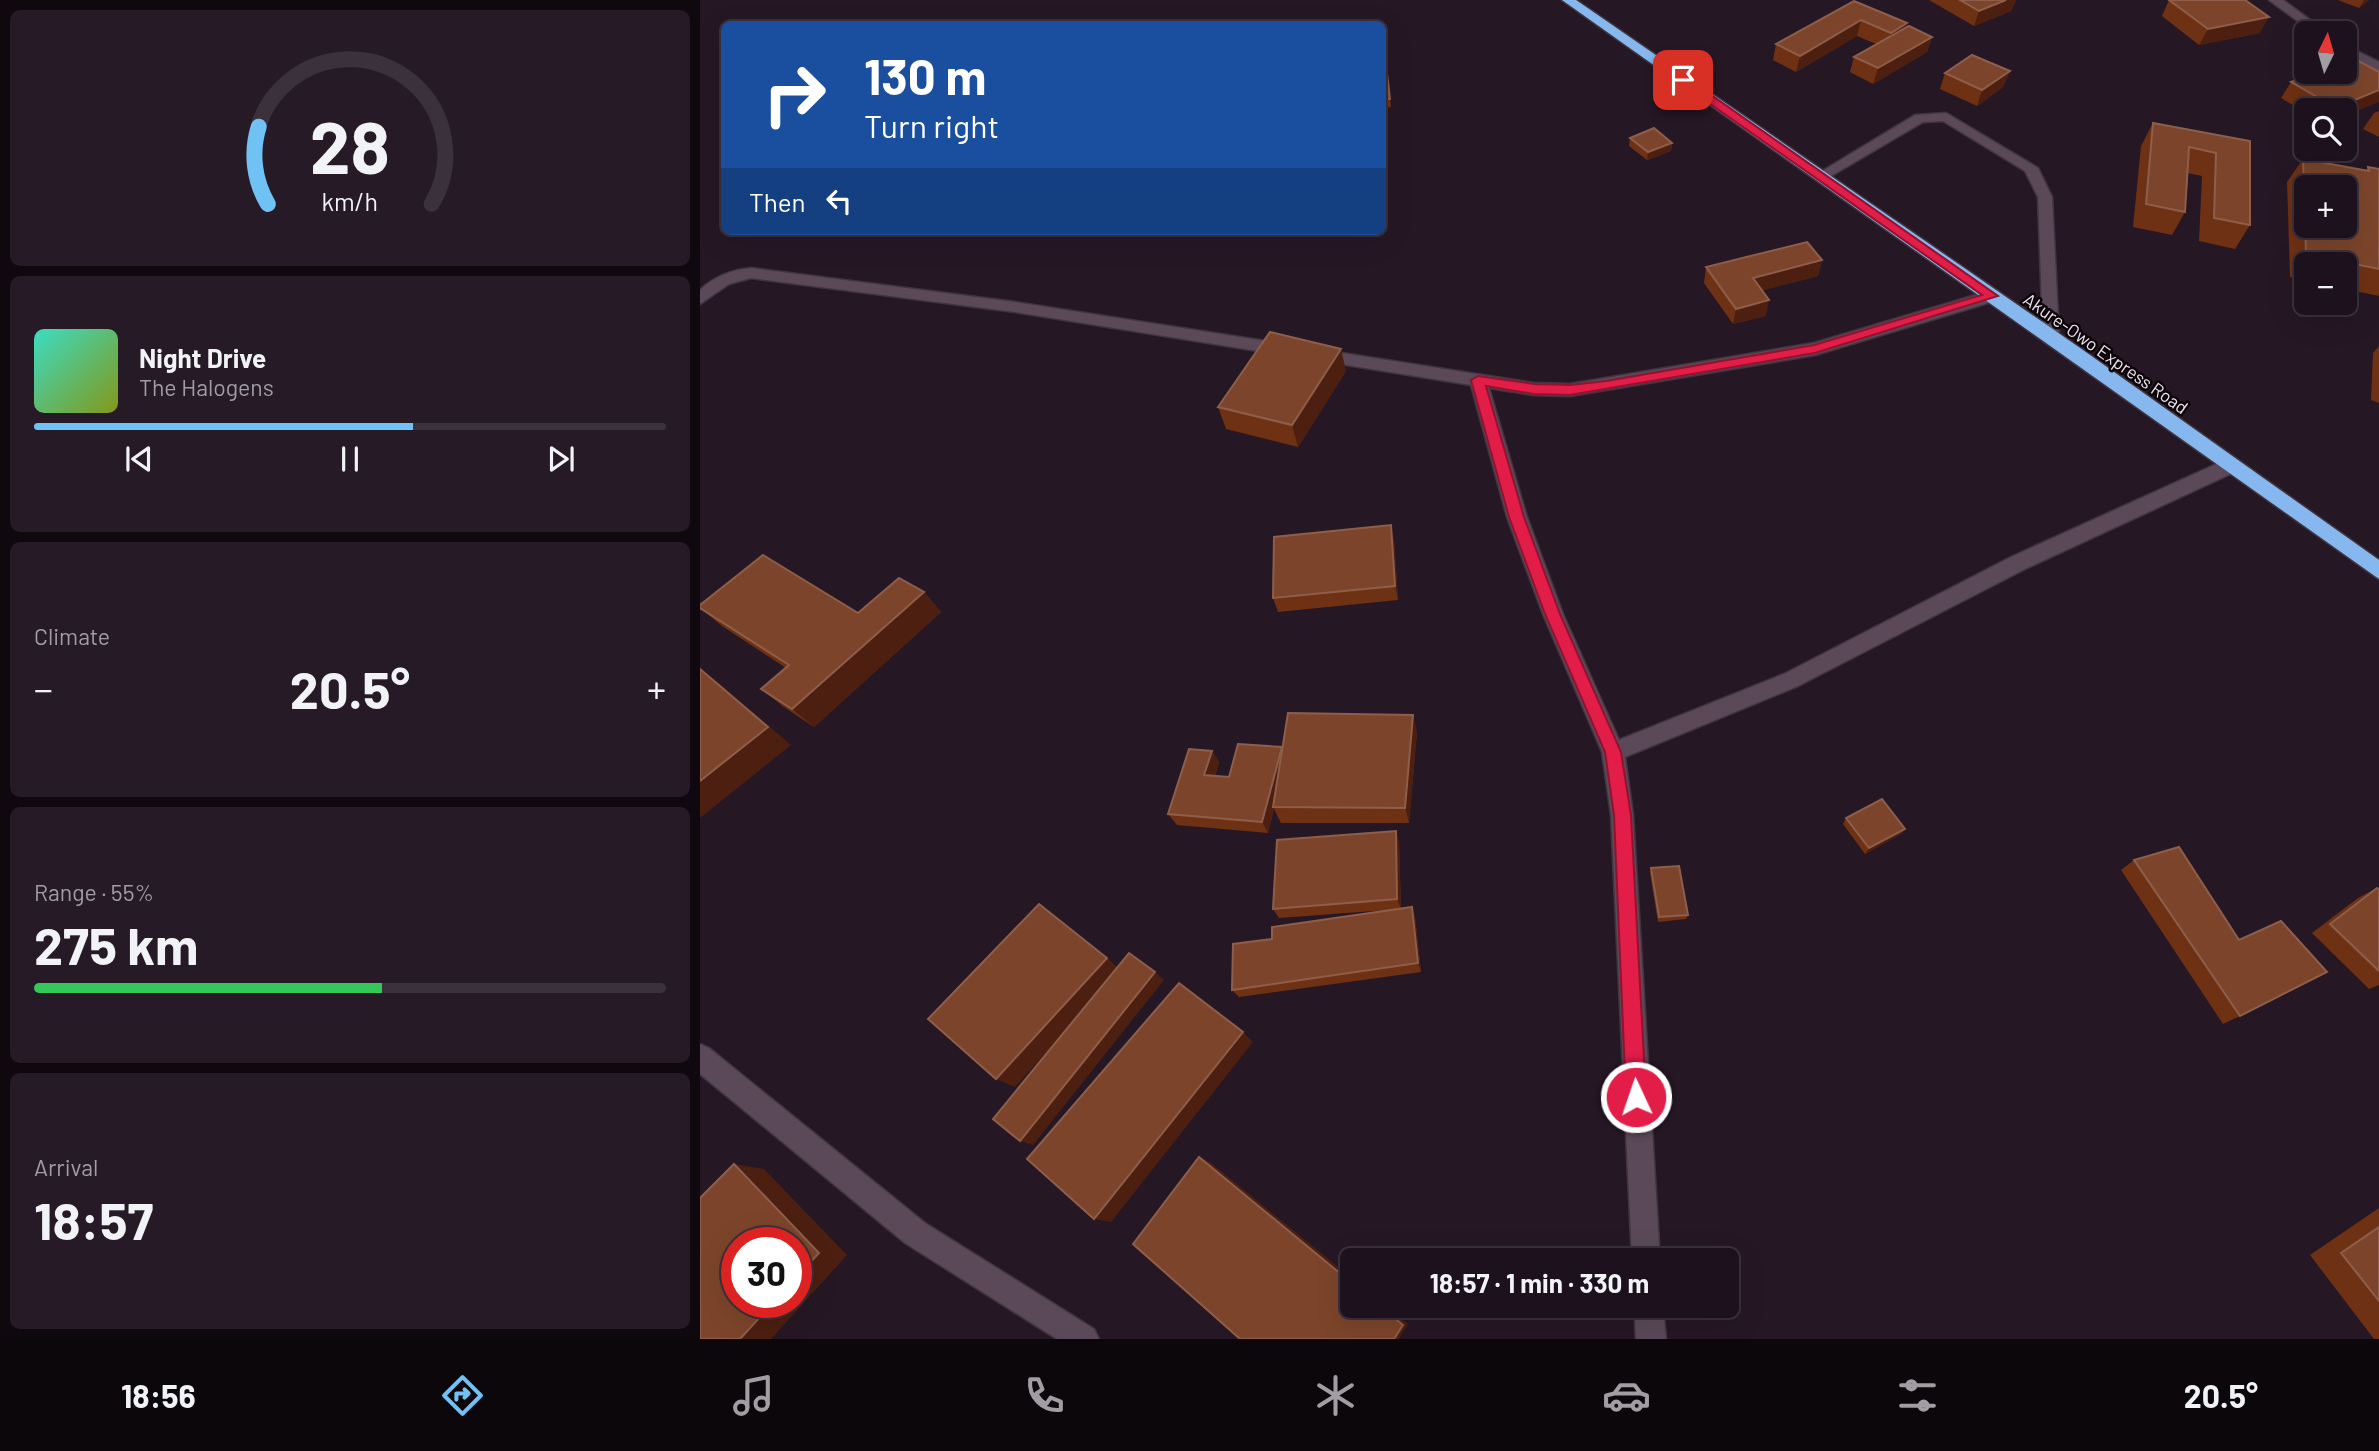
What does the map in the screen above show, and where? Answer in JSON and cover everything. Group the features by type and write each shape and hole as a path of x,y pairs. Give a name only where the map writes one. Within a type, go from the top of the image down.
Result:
{"highway":[{"name":"Akure-Owo Express Road","path":"1568,0 2051,336 2379,571"}],"street":[{"path":"2275,0 2305,21"},
{"path":"2357,55 2379,67"},
{"path":"1821,176 1920,118 1946,117 2031,168 2045,197 2051,336"},
{"path":"700,299 718,281 733,274 751,273 1028,309 1534,389 1570,390 1815,349 1992,296"},
{"path":"1478,380 1517,517 1553,614 1613,752 1622,815 1645,1248"},
{"path":"1613,752 1791,680 2018,563 2230,466"},
{"path":"700,1057 915,1233 1084,1339"},
{"path":"1650,1318 1651,1339"}],"building":[{"path":"1960,0 2006,0 1979,11"},
{"path":"2169,0 2245,0 2269,17 2208,29"},
{"path":"1854,1 1907,23 1891,33 1861,20 1800,56 1776,44"},
{"path":"1909,26 1932,37 1878,68 1854,57"},
{"path":"1972,55 2010,71 1982,90 1945,73"},
{"path":"2357,60 2379,72 2379,90 2357,99 2319,98 2294,84 2357,84"},
{"path":"1387,73 1390,99 1386,99"},
{"path":"2153,123 2250,141 2250,225 2214,218 2216,153 2189,147 2185,212 2146,204"},
{"path":"1654,128 1672,143 1648,152 1630,138"},
{"path":"2303,161 2369,171 2368,167 2379,169 2379,269 2357,264 2357,252 2306,252 2305,238 2357,238 2357,175 2304,175"},
{"path":"1807,242 1822,260 1753,278 1769,300 1736,309 1706,267"},
{"path":"1270,332 1341,349 1292,425 1218,407"},
{"path":"1391,525 1395,586 1273,598 1274,537"},
{"path":"763,555 858,613 899,578 924,592 792,709 761,689 789,665 700,608 700,605"},
{"path":"700,669 768,727 700,781"},
{"path":"1288,713 1413,715 1405,808 1273,807"},
{"path":"1238,744 1282,747 1262,822 1168,814 1189,749 1212,751 1204,775 1229,777"},
{"path":"1882,799 1905,829 1869,848 1846,818"},
{"path":"1396,831 1397,899 1273,909 1277,840"},
{"path":"2179,847 2239,940 2281,921 2327,972 2240,1016 2134,860"},
{"path":"1679,866 1688,915 1659,917 1651,868"},
{"path":"2377,888 2379,890 2379,971 2330,924"},
{"path":"1039,904 1107,958 996,1079 928,1019"},
{"path":"1412,907 1418,963 1232,990 1233,944 1272,939 1272,927"},
{"path":"1129,953 1155,972 1020,1141 993,1119"},
{"path":"1179,983 1243,1032 1094,1219 1027,1159"},
{"path":"1199,1157 1340,1273 1340,1318 1394,1318 1403,1325 1394,1339 1240,1339 1133,1244"},
{"path":"734,1164 794,1227 721,1227 721,1318 759,1318 740,1339 700,1339 700,1198"},
{"path":"2379,1227 2379,1301 2341,1253"},
{"path":"812,1246 819,1253 812,1261"}],"route":[{"path":"1636,1097 1622,815 1613,752 1553,614 1517,517 1478,380 1534,389 1570,390 1606,385 1815,349 1992,296 1683,80"}]}
